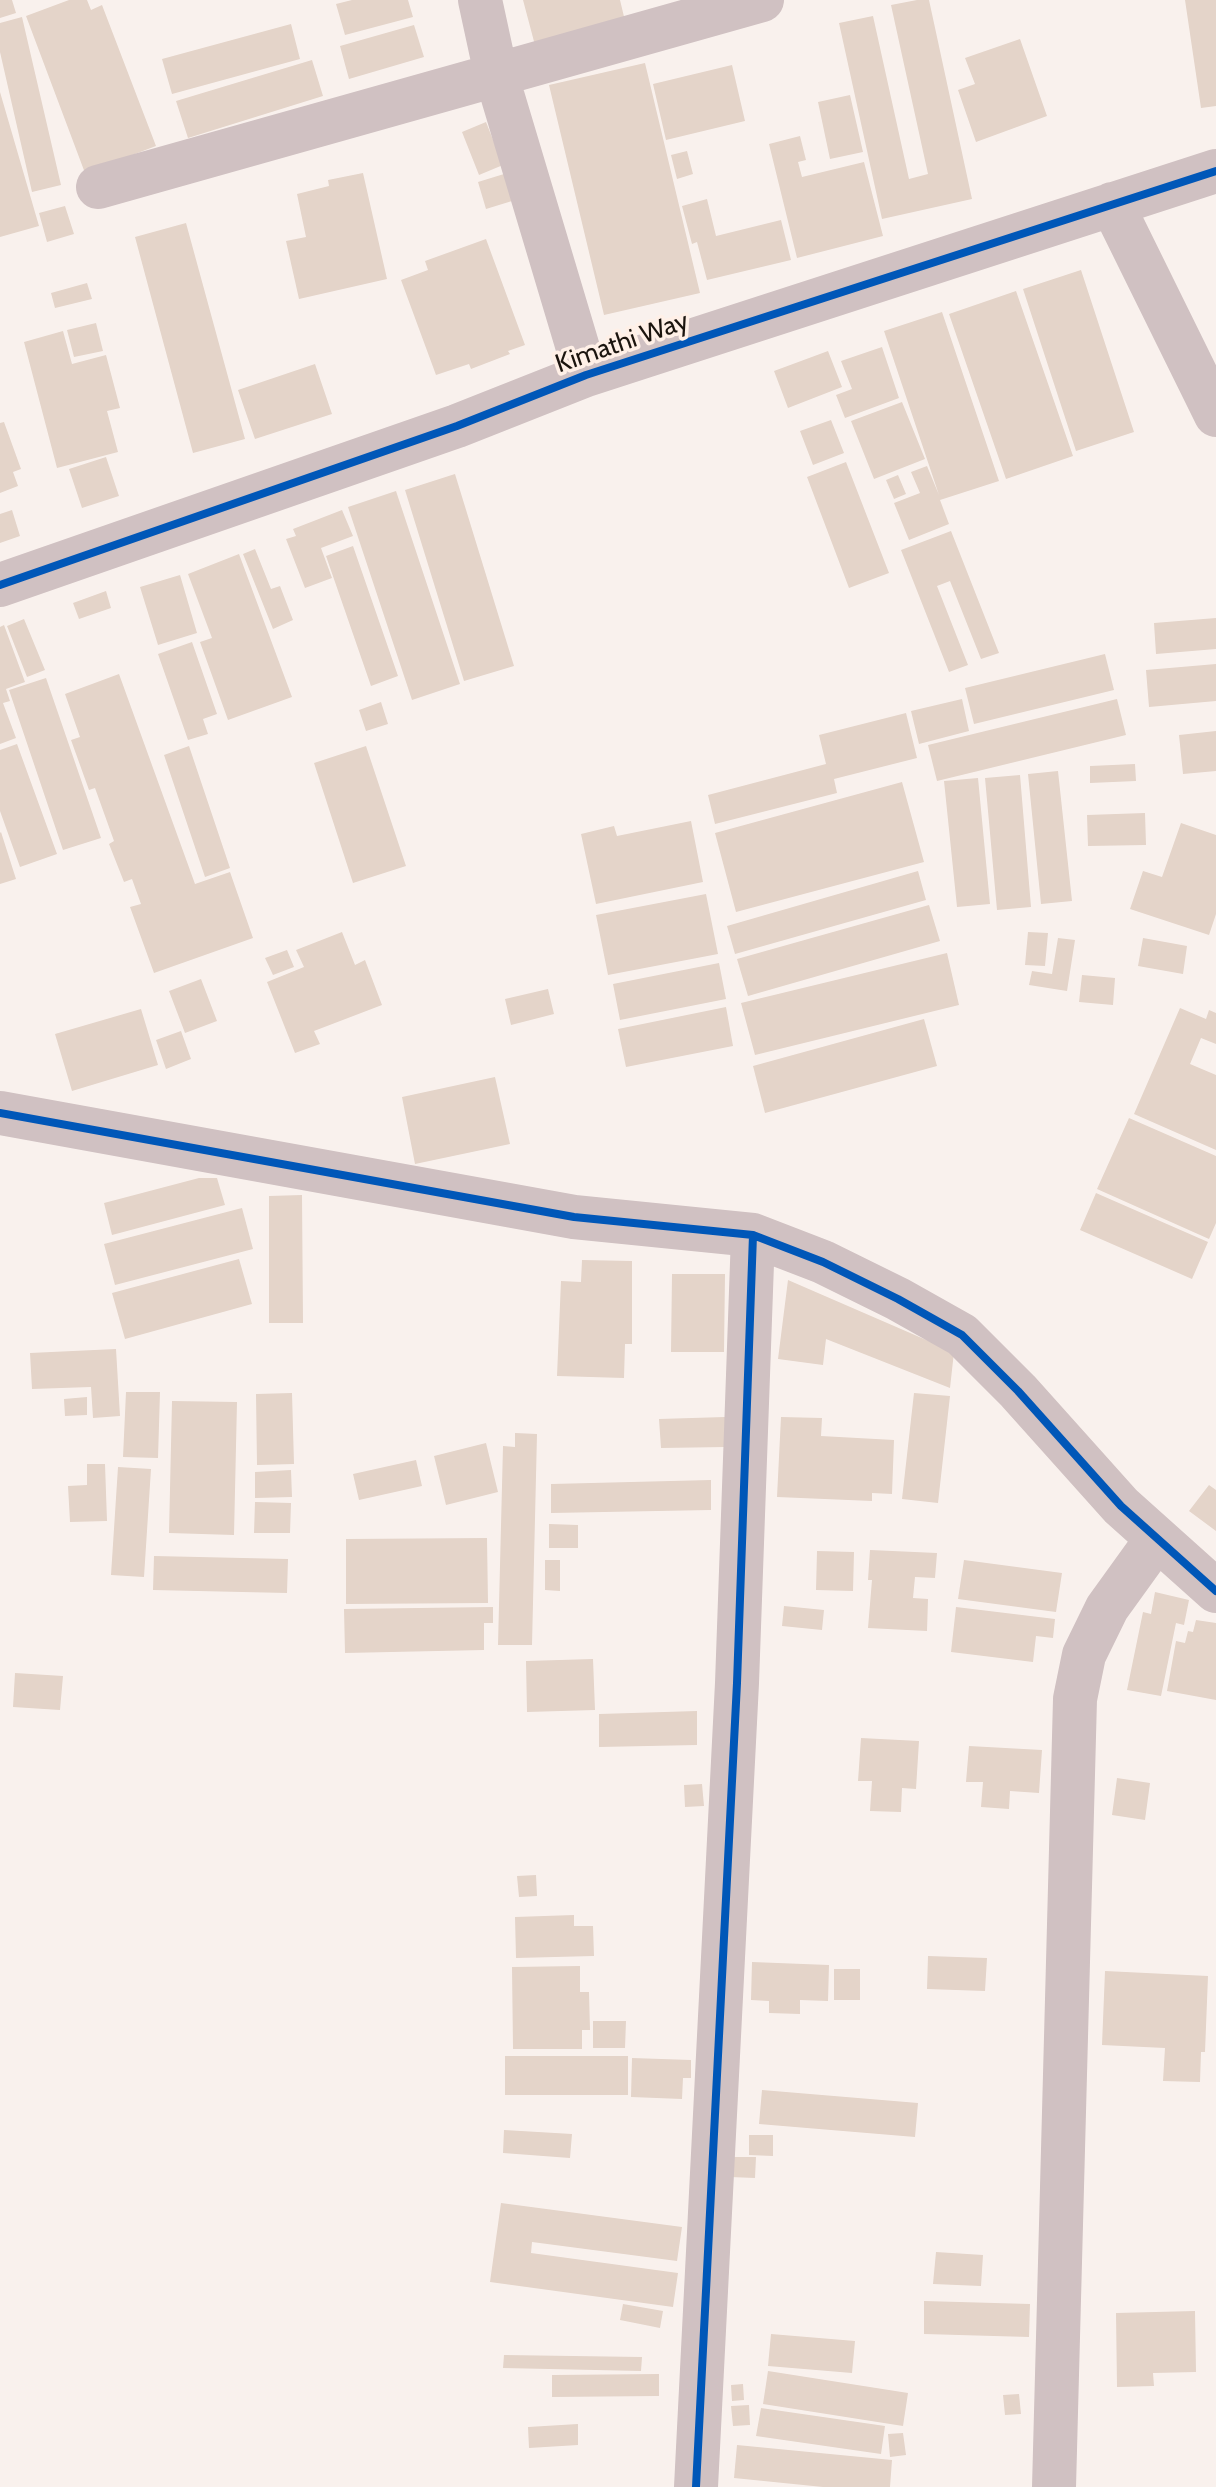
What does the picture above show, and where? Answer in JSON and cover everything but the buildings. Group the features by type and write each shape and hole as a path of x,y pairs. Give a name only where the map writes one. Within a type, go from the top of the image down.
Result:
{"street":[{"path":"480,0 496,74 586,375"},
{"path":"98,187 762,0"},
{"name":"Kimathi Way","path":"0,585 457,426 586,375 1216,171"},
{"path":"1112,204 1216,415"},
{"path":"0,1113 574,1217 753,1235 823,1262 962,1335 1018,1391 1121,1506 1216,1591"},
{"path":"696,2487 737,1683 753,1235"},
{"path":"1054,2487 1075,1699 1084,1655 1107,1608 1156,1540"}],"cycle path":[{"path":"0,585 457,426 586,375 1216,171"},
{"path":"0,1113 574,1217 753,1235 823,1262 962,1335 1018,1391 1121,1506 1216,1591"},
{"path":"696,2487 737,1683 753,1235"}]}
